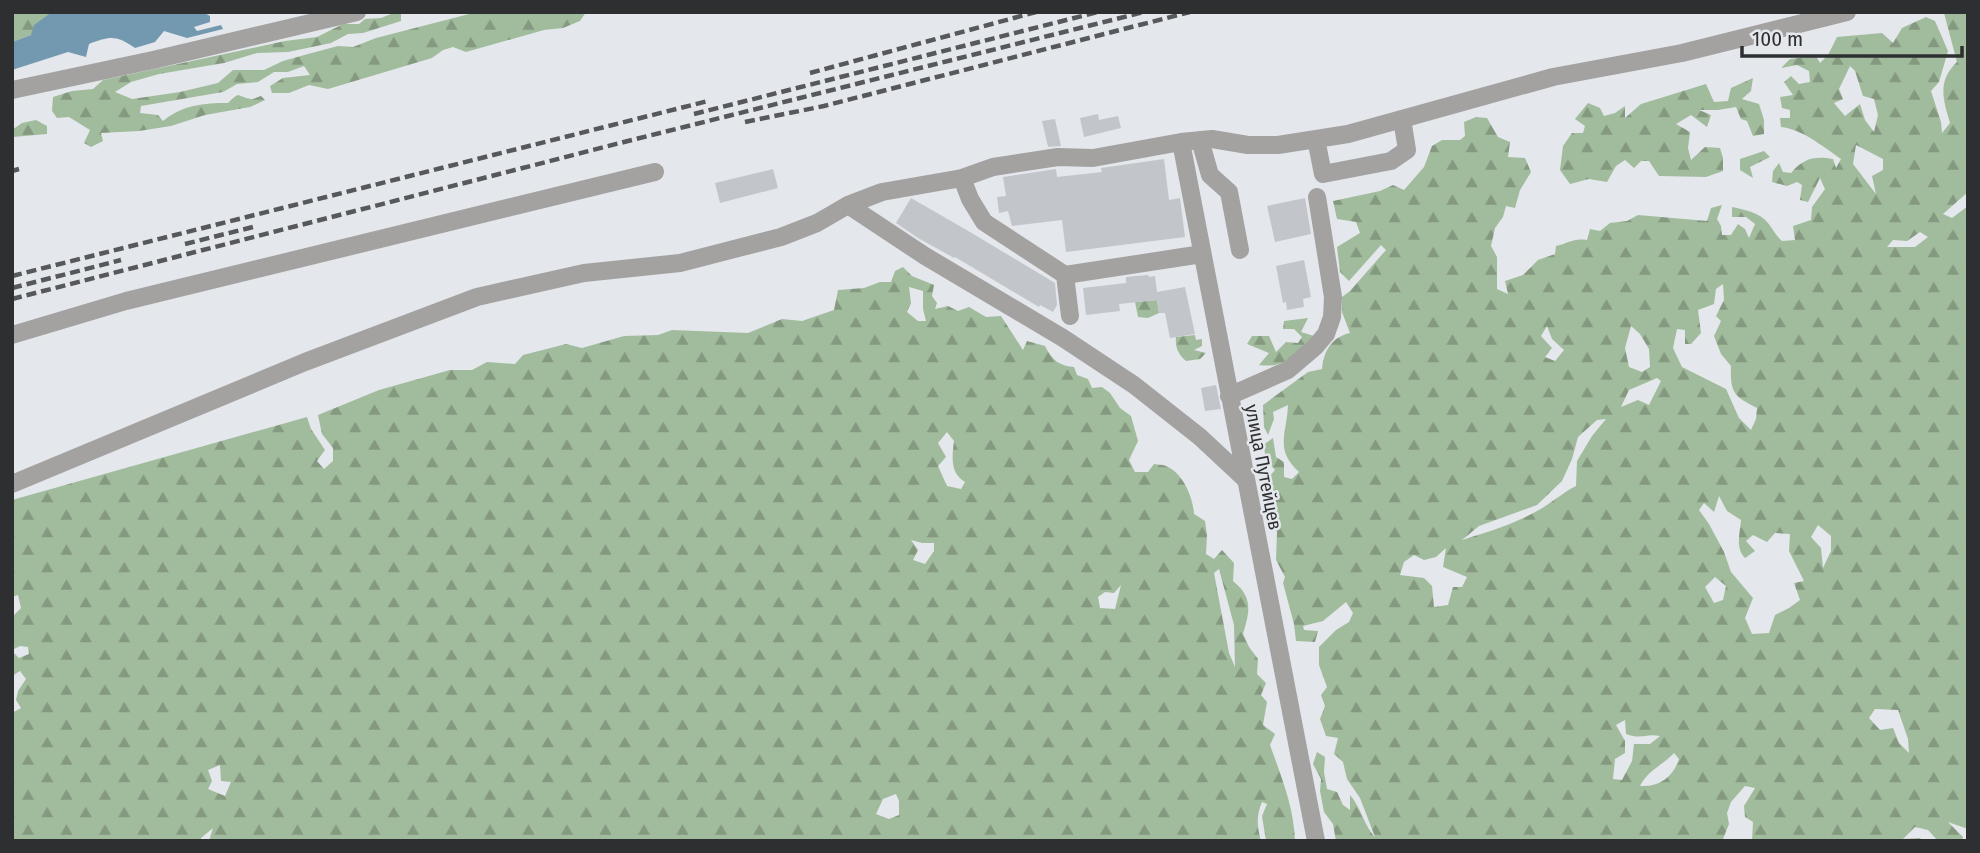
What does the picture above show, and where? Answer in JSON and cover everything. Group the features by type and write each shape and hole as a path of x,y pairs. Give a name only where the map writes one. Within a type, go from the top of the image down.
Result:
{"street":[{"path":"12,90 356,12"},
{"path":"12,484 305,362 477,297 584,272 680,263 780,237 817,223 848,205 882,192 962,178 993,167 1058,157 1093,158 1212,139 1248,145 1278,145 1348,134 1553,77 1682,53 1847,12"},
{"path":"1316,139 1323,174 1391,161 1408,150 1402,119"},
{"path":"1200,140 1210,175 1229,192 1240,250"},
{"name":"улица Путейцев","path":"1181,142 1316,841"},
{"path":"12,335 127,301 655,173"},
{"path":"962,178 970,200 984,222 1065,275 1202,254"},
{"path":"1229,396 1288,370 1326,334 1332,317 1333,297 1317,197"},
{"path":"848,205 925,256 1063,338 1134,385 1200,438 1245,479"},
{"path":"1065,275 1070,316"}],"green space":[{"path":"12,12 52,12 31,35 12,42"},
{"path":"401,12 401,21 363,33 348,34 331,43 288,52 257,53 224,63 159,74 131,82 115,92 132,99 180,92 218,83 233,70 264,70 308,54 338,46 353,47 376,38 477,12 586,12 580,21 563,28 544,30 466,52 453,47 432,58 328,89 309,85 289,93 272,93 270,86 283,78 310,75 304,66 288,72 274,72 258,82 237,84 223,92 141,106 140,113 158,115 163,121 186,108 228,103 237,95 251,99 261,96 265,100 250,107 205,115 171,126 101,133 103,141 91,147 84,143 90,130 69,117 57,118 52,111 53,97 72,91 93,89 103,80 285,41 317,37 343,24 359,24 365,19 381,18"},
{"path":"1968,12 1968,192 1943,214 1952,218 1968,206 1968,829 1948,822 1963,837 1962,841 1938,841 1928,830 1915,827 1903,839 1920,838 1923,841 1752,841 1753,822 1745,817 1744,806 1755,788 1745,786 1731,802 1727,813 1729,824 1723,839 1728,841 1336,841 1333,824 1324,812 1321,779 1313,764 1317,752 1325,757 1327,789 1337,792 1343,805 1350,810 1350,795 1375,837 1360,798 1347,779 1343,762 1334,754 1338,738 1326,736 1320,719 1325,706 1321,695 1327,687 1319,665 1319,647 1336,630 1349,622 1353,613 1346,602 1323,621 1303,626 1304,630 1318,631 1315,642 1296,641 1283,583 1285,577 1276,560 1277,532 1267,503 1269,477 1275,470 1267,461 1263,445 1273,438 1276,457 1284,462 1284,477 1292,479 1299,472 1291,464 1284,448 1288,405 1273,412 1274,419 1268,435 1264,427 1263,405 1308,372 1322,369 1330,345 1350,333 1342,312 1342,297 1386,250 1381,245 1349,281 1340,272 1337,247 1360,233 1356,222 1337,219 1333,201 1380,191 1393,185 1404,190 1424,167 1432,146 1442,140 1460,140 1465,136 1464,122 1476,117 1487,118 1498,137 1510,142 1508,157 1525,158 1531,172 1520,190 1515,208 1506,206 1503,217 1495,228 1491,246 1497,257 1497,289 1508,294 1505,281 1523,275 1538,260 1555,254 1556,246 1574,240 1587,240 1590,229 1600,231 1610,223 1627,221 1638,215 1707,221 1711,208 1722,205 1717,219 1722,235 1731,235 1738,224 1745,229 1749,238 1755,224 1746,217 1732,217 1732,207 1760,216 1782,241 1795,240 1793,226 1811,220 1812,207 1825,189 1820,178 1808,202 1800,200 1802,185 1797,182 1787,186 1772,182 1773,171 1779,163 1783,172 1791,173 1805,161 1820,158 1833,159 1836,168 1841,159 1805,135 1781,127 1780,118 1790,118 1790,110 1782,108 1780,97 1793,95 1784,82 1791,76 1799,84 1810,82 1809,71 1797,65 1781,68 1790,59 1816,56 1820,63 1828,55 1837,37 1882,33 1893,43 1902,28 1926,17 1935,21 1948,51 1939,82 1931,91 1942,133 1950,123 1944,98 1944,83 1957,62 1944,13","holes":["1850,66 1855,71 1863,96 1874,99 1878,115 1874,132 1865,120 1860,104 1845,116 1834,103 1843,99 1839,89","1856,145 1883,159 1883,170 1872,176 1876,194 1853,164","1920,232 1928,237 1915,247 1887,247 1893,240 1907,241","1723,284 1724,300 1716,316 1721,321 1714,336 1721,354 1731,366 1731,382 1735,393 1757,408 1751,430 1739,418 1726,389 1682,367 1673,348 1677,329 1685,330 1685,344 1691,344 1701,333 1698,310 1714,304 1716,289","1547,326 1552,339 1564,350 1555,361 1545,357 1552,348 1541,336","1631,326 1640,334 1649,349 1650,367 1642,372 1629,367 1625,348","1657,378 1661,381 1649,405 1638,400 1621,407 1629,390","1606,419 1577,461 1576,486 1525,517 1462,540 1479,526 1537,505 1562,481 1578,437 1597,420","1719,496 1727,511 1741,520 1739,545 1745,558 1755,551 1746,541 1753,535 1767,542 1775,533 1790,534 1789,551 1804,581 1794,583 1800,600 1775,615 1769,633 1752,634 1745,618 1753,598 1731,572 1724,552 1699,510 1704,503 1714,512","1818,525 1831,536 1831,551 1823,568 1821,548 1811,537","1446,548 1443,567 1467,577 1462,587 1453,587 1448,605 1434,607 1432,586 1424,578 1400,575 1404,562 1414,555 1424,560 1436,557","1715,577 1726,586 1723,600 1714,603 1705,587","1875,709 1898,710 1908,739 1909,753 1899,743 1893,728 1880,730 1869,718","1625,720 1626,734 1660,736 1650,744 1634,744 1632,761 1622,780 1613,779 1615,759 1625,753 1625,741 1616,725","1674,753 1679,759 1673,771 1660,783 1640,786 1647,776"]},
{"path":"1753,78 1751,91 1742,99 1759,104 1764,120 1764,134 1753,136 1747,121 1741,119 1736,107 1699,110 1711,115 1707,127 1691,115 1676,124 1690,132 1688,148 1691,160 1705,147 1720,148 1723,171 1706,177 1659,176 1649,161 1641,161 1634,168 1625,160 1616,166 1607,182 1589,179 1570,184 1560,170 1563,146 1572,133 1583,133 1585,126 1575,119 1588,103 1600,108 1604,116 1625,106 1625,118 1641,104 1706,84 1714,102 1728,101 1731,88"},
{"path":"36,120 47,126 47,134 13,137 12,130 22,123"},
{"path":"1764,151 1770,157 1750,167 1753,178 1740,170 1740,159"},
{"path":"903,267 912,276 934,285 932,296 937,303 935,309 948,306 958,311 969,307 986,317 1001,316 1023,350 1027,341 1045,346 1056,361 1074,367 1077,375 1088,379 1092,388 1102,387 1110,393 1120,408 1131,416 1138,441 1129,460 1135,472 1148,472 1154,464 1163,465 1172,469 1182,480 1192,500 1194,514 1205,521 1206,554 1214,559 1222,550 1234,563 1233,581 1247,599 1248,611 1243,634 1258,659 1257,674 1266,683 1261,695 1267,702 1263,725 1275,734 1270,745 1290,804 1295,841 1266,841 1262,816 1267,804 1262,802 1258,821 1261,841 209,841 213,828 201,841 12,841 12,713 21,708 16,700 26,679 20,671 12,676 12,651 19,658 29,654 28,647 20,646 12,650 12,617 21,608 18,595 12,597 12,500 307,417 311,429 325,450 317,461 324,469 333,461 333,448 322,434 318,415 379,390 450,370 472,370 487,362 515,364 523,355 566,344 582,348 624,336 658,335 672,330 748,333 782,319 802,321 834,310 838,290 891,282 895,271","holes":["909,287 923,291 926,321 918,321 907,312 911,303","947,432 954,441 954,469 965,482 961,489 947,486 938,466 946,457 938,443","911,540 934,543 934,551 925,564 913,560 918,550","1219,569 1234,625 1235,667 1229,653 1214,573","1121,585 1115,609 1100,608 1098,597 1105,592 1114,593","220,765 221,781 231,782 225,796 208,789 212,781 208,770","896,794 899,815 889,819 876,814 883,799"]},
{"path":"1157,300 1159,313 1148,318 1138,317 1135,302"},
{"path":"1308,318 1301,332 1314,336 1302,348 1284,362 1259,365 1269,353 1247,344 1252,336 1269,336 1276,352 1286,342 1298,343 1302,337 1294,329 1283,329 1284,321"},
{"path":"1195,335 1196,340 1202,339 1202,346 1194,350 1206,353 1200,359 1186,361 1178,351 1176,337"}],"water":[{"path":"52,12 203,12 210,16 210,22 194,27 197,31 221,25 223,29 187,38 164,31 155,42 135,48 118,39 108,38 89,44 86,57 68,52 12,70 12,42 31,35 34,25"}],"building":[{"path":"1098,114 1099,120 1118,116 1121,128 1084,137 1080,118"},
{"path":"1055,119 1061,146 1048,147 1042,121"},
{"path":"1164,159 1169,200 1180,198 1185,237 1066,252 1062,220 1012,226 1008,211 999,213 997,197 1006,196 1003,177 1056,169 1057,177 1102,172 1101,168"},
{"path":"773,169 778,188 720,203 715,183"},
{"path":"911,198 1055,283 1057,305 1053,312 1040,305 1039,307 896,223"},
{"path":"1305,198 1311,234 1275,242 1267,206"},
{"path":"1304,260 1311,297 1303,299 1304,307 1287,310 1286,302 1283,303 1276,266"},
{"path":"1155,276 1157,292 1185,287 1195,334 1170,338 1165,313 1159,313 1157,300 1119,304 1120,311 1086,315 1083,288 1126,283 1126,277"},
{"path":"1216,385 1221,409 1205,411 1201,388"}],"railway":[{"path":"810,73 1036,12"},
{"path":"694,114 1098,12"},
{"path":"12,299 1144,12"},
{"path":"745,122 824,106 1190,12"},
{"path":"12,276 708,101"},
{"path":"12,171 19,169"},
{"path":"185,244 253,227"},
{"path":"12,288 121,260"}]}
